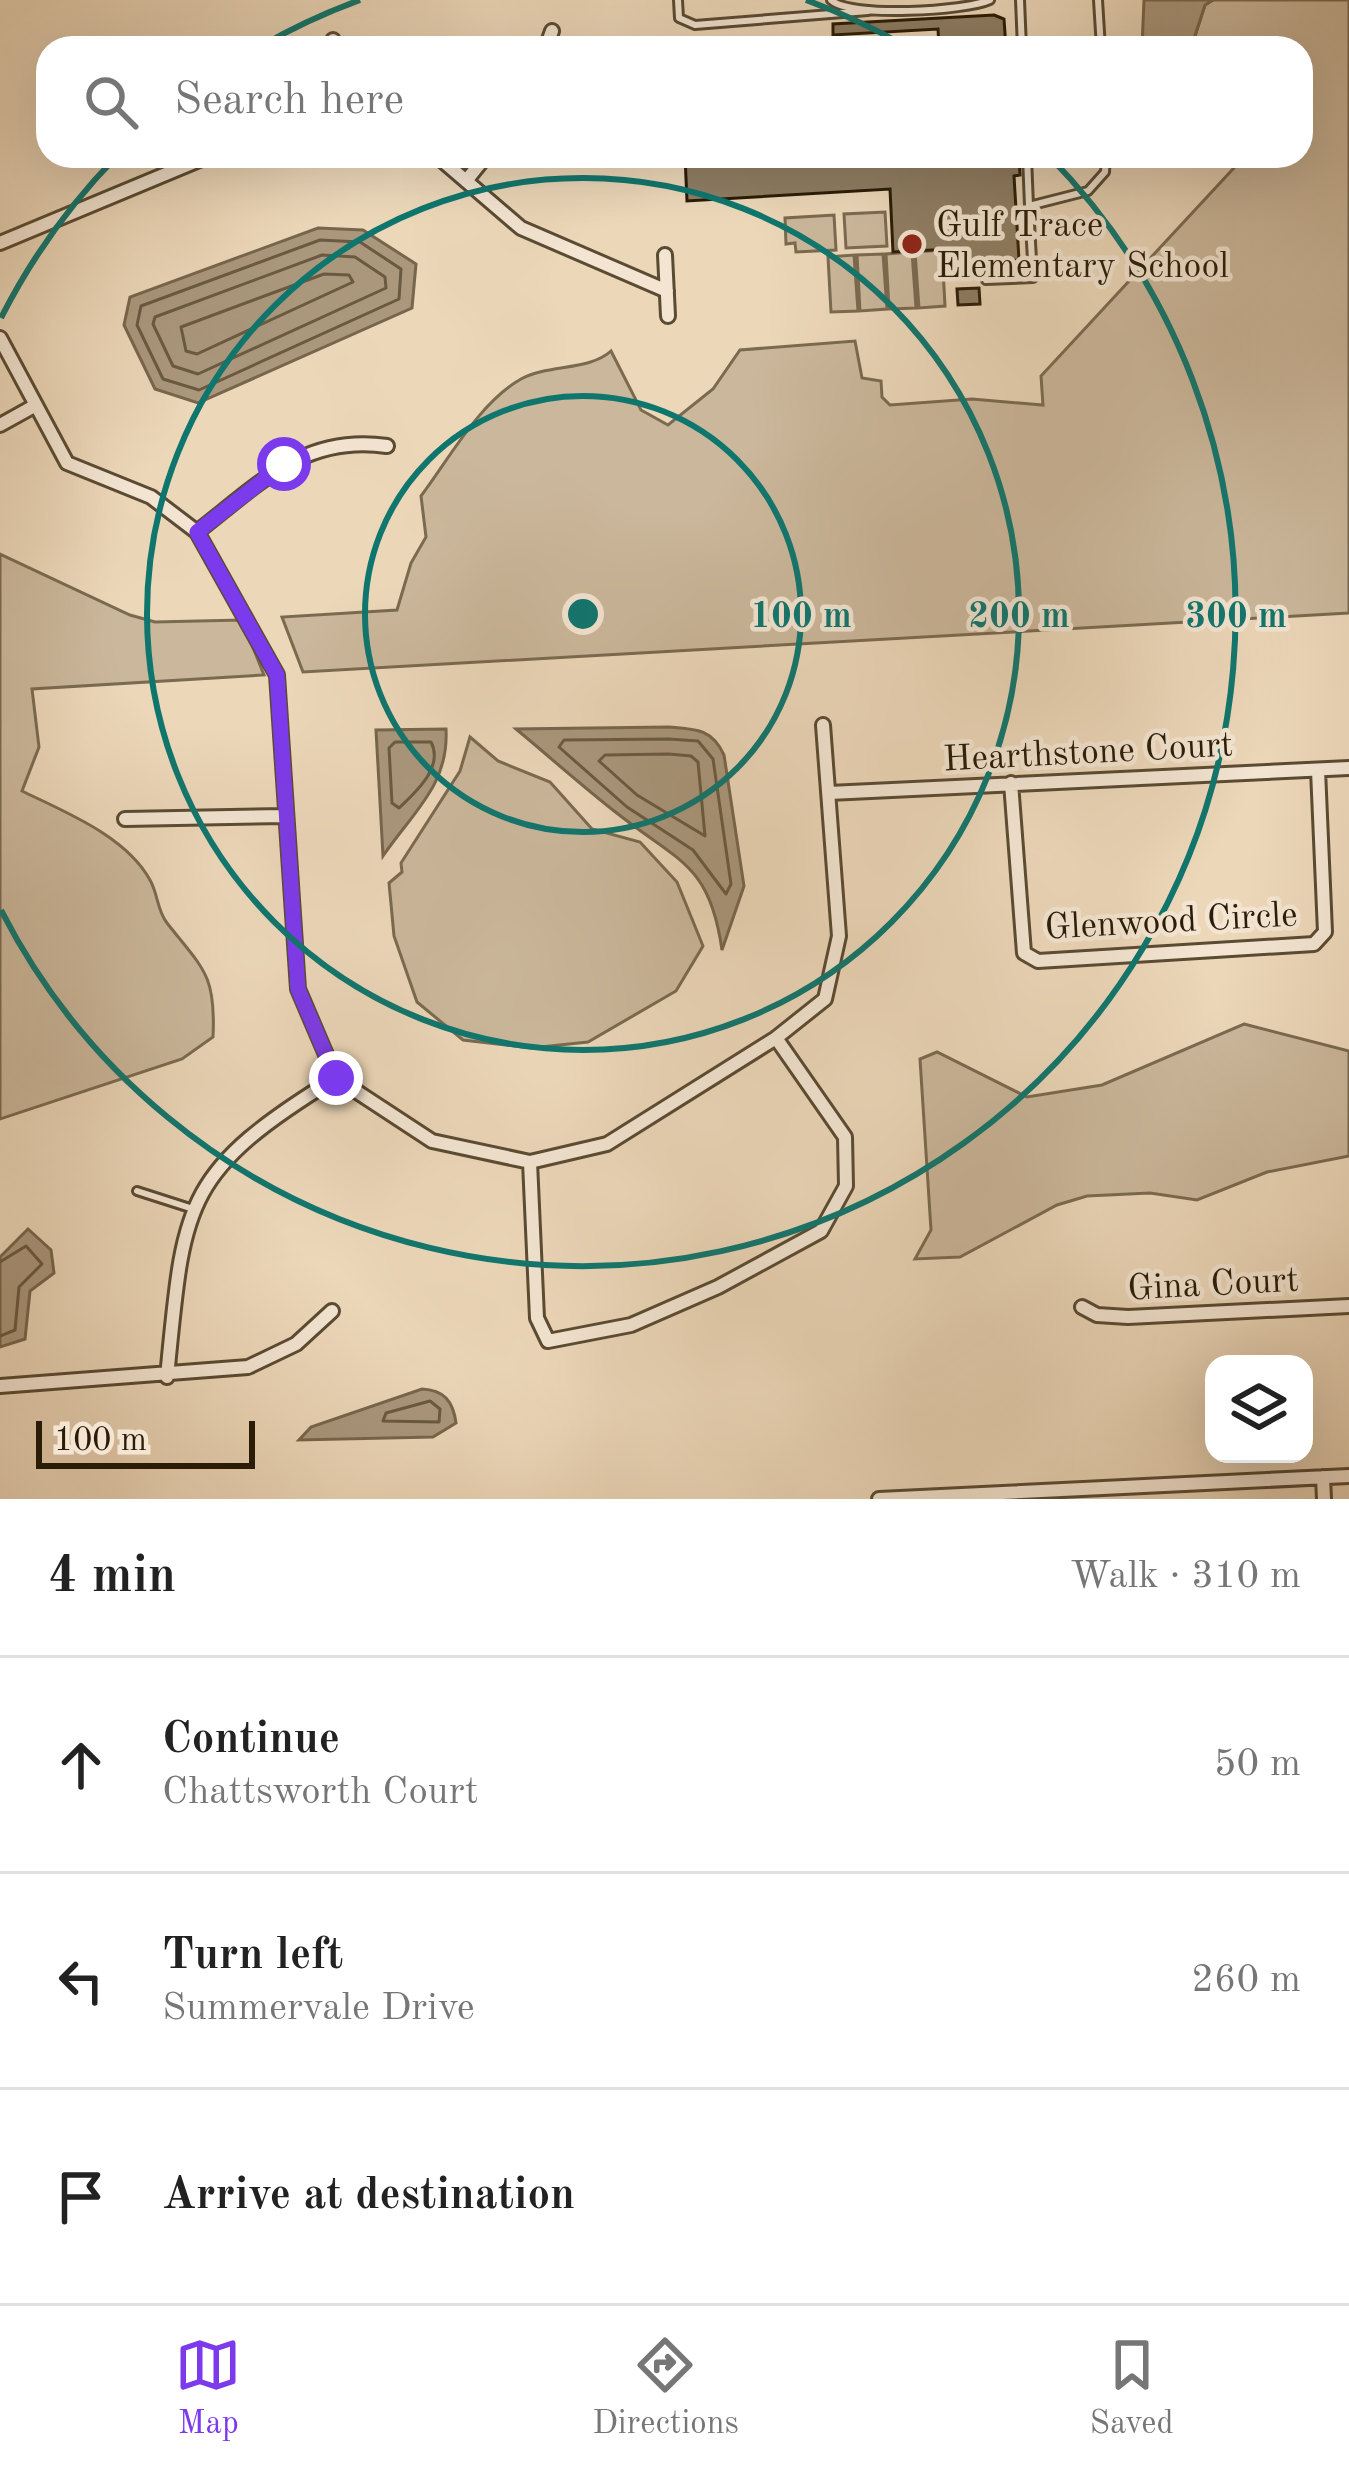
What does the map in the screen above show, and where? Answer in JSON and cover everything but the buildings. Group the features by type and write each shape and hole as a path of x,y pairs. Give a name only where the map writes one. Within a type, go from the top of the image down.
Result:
{"street":[{"path":"551,36 553,31"},
{"path":"0,243 161,168"},
{"path":"451,168 521,228 667,291"},
{"path":"466,181 476,168"},
{"path":"665,255 668,316"},
{"path":"0,338 68,463 151,497 197,532 277,675 298,989 336,1078 432,1141 530,1162 607,1144 776,1038 825,999 839,936 823,724"},
{"path":"0,425 36,405"},
{"path":"197,532 284,464 349,440 387,446"},
{"name":"Hearthstone Court","path":"829,793 1349,768"},
{"name":"Glenwood Circle","path":"1011,783 1024,953 1038,961 1314,944 1324,932 1318,770"},
{"path":"124,819 284,816"},
{"path":"530,1162 537,1318 548,1341 631,1325 718,1287 821,1231 846,1186 845,1137 776,1038"},
{"path":"167,1377 190,1208 220,1163 272,1117 336,1078"},
{"name":"Gina Court","path":"1082,1307 1097,1315 1128,1318 1349,1306"},
{"path":"0,1386 167,1377 248,1367 296,1344 332,1311"},
{"path":"881,1499 1177,1492 1349,1476"},
{"path":"1323,1477 1324,1499"}],"lane":[{"path":"678,0 680,18 694,26 990,0"},
{"path":"832,0 848,10 868,11"},
{"path":"1020,0 1022,36"},
{"path":"1098,0 1100,36"},
{"path":"986,280 1033,278 1027,168"},
{"path":"1029,206 1088,191 1106,168"},
{"path":"136,1191 190,1208"}],"shaded area":[{"path":"1213,0 1349,0 1349,613 303,672 282,617 397,610 411,563 426,537 421,496 478,417 506,389 532,374 591,362 611,351 641,410 668,425 713,389 740,350 855,341 862,378 881,381 882,397 890,405 972,399 1043,405 1041,376 1234,168 1313,168 1313,36 1195,36 1205,5"},
{"path":"885,212 887,246 846,248 844,214"},
{"path":"834,215 836,250 796,252 795,243 786,244 785,218"},
{"path":"942,250 945,306 919,308 915,252"},
{"path":"912,252 916,308 889,309 886,254"},
{"path":"883,254 887,309 860,311 857,255"},
{"path":"854,255 858,311 831,312 828,257"},
{"path":"0,554 130,615 155,622 242,620 264,675 32,689 39,747 22,791 93,827 139,864 153,885 164,918 205,974 212,999 213,1037 182,1059 0,1119"},
{"path":"470,737 498,761 550,782 592,829 640,842 677,882 703,946 676,991 588,1042 531,1048 463,1040 417,1002 394,936 389,883 402,872 401,863 460,771"},
{"path":"1244,1024 1349,1051 1349,1156 1267,1172 1197,1200 1150,1193 1087,1196 1057,1205 960,1257 915,1259 931,1230 920,1059 937,1052 1027,1097 1102,1085"}],"water":[{"path":"1144,0 1213,0 1205,5 1195,36 1142,36"},
{"path":"318,228 363,230 416,264 412,308 198,403 155,389 124,325 130,297"},
{"path":"669,727 702,732 724,755 744,886 722,950 709,899 688,868 516,729"},
{"path":"446,729 442,766 435,782 383,856 376,730"},
{"path":"28,1229 51,1250 54,1273 30,1291 25,1339 0,1347 0,1257"},
{"path":"422,1389 442,1394 455,1415 456,1423 433,1437 299,1440 311,1427"}],"place":[{"name":"Gulf Trace Elementary School","path":"912,244"}],"route":[{"path":"284,464 197,532 277,675 288,896 298,989 336,1078"}]}
